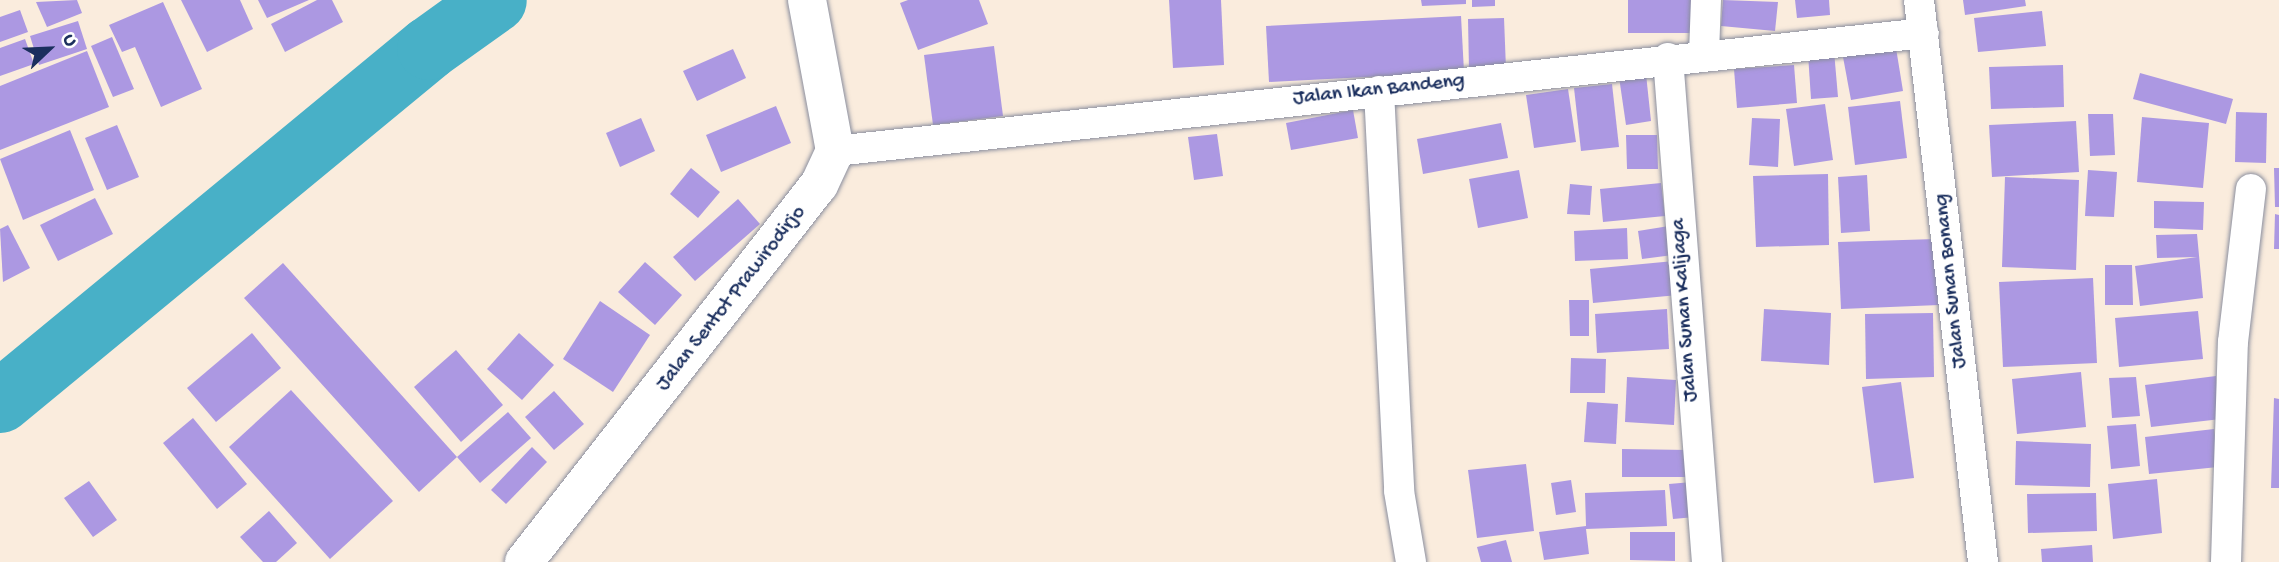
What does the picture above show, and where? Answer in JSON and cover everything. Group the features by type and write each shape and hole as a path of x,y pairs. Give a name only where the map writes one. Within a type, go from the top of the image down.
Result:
{"street":[{"path":"807,0 835,151"},
{"path":"1704,54 1706,0"},
{"name":"Jalan Sunan Bonang","path":"1919,0 1983,562"},
{"name":"Jalan Ikan Bandeng","path":"835,151 1704,54 1924,33"},
{"name":"Jalan Sunan Kalijaga","path":"1668,58 1707,562"},
{"path":"1379,91 1399,491 1411,562"},
{"name":"Jalan Sentot Prawirodirjo","path":"524,562 720,317 820,185 835,151"},
{"path":"2226,562 2233,342 2251,189"}],"building":[{"path":"77,0 82,13 47,27 36,2"},
{"path":"181,0 240,0 253,29 207,52"},
{"path":"258,0 309,0 267,18"},
{"path":"317,0 332,0 343,22 285,52 271,24"},
{"path":"908,0 979,0 988,24 918,50 900,3"},
{"path":"1169,0 1221,0 1224,65 1173,68"},
{"path":"1421,0 1466,0 1466,4 1422,6"},
{"path":"1472,0 1495,0 1495,6 1472,7"},
{"path":"1628,0 1697,0 1697,33 1628,33"},
{"path":"1723,0 1778,2 1775,31 1721,26"},
{"path":"1795,0 1829,0 1830,15 1797,18"},
{"path":"1963,0 2025,0 2026,6 1965,15"},
{"path":"163,2 202,89 161,107 135,47 122,52 109,25"},
{"path":"20,10 28,32 0,42 0,17"},
{"path":"2042,11 2046,46 1978,52 1974,18"},
{"path":"1461,16 1464,72 1269,82 1266,26"},
{"path":"1504,18 1506,69 1469,70 1468,19"},
{"path":"78,21 87,49 39,65 30,36"},
{"path":"112,37 134,89 113,97 91,46"},
{"path":"25,39 34,64 0,76 0,48"},
{"path":"994,46 1003,116 933,125 924,55"},
{"path":"1896,48 1903,91 1851,100 1843,57"},
{"path":"733,49 746,78 697,101 683,71"},
{"path":"87,51 109,107 0,150 0,86"},
{"path":"1834,51 1838,97 1811,99 1808,54"},
{"path":"1794,65 1797,103 1737,108 1734,69"},
{"path":"2063,65 2064,107 1991,109 1989,67"},
{"path":"2140,73 2233,99 2226,124 2133,99"},
{"path":"1646,74 1651,121 1626,125 1619,77"},
{"path":"1612,84 1619,147 1581,151 1574,88"},
{"path":"1568,89 1576,142 1534,148 1526,95"},
{"path":"1900,101 1907,158 1855,165 1848,107"},
{"path":"1825,104 1833,160 1794,166 1786,109"},
{"path":"776,106 791,143 721,172 706,135"},
{"path":"1353,110 1358,138 1291,150 1286,123"},
{"path":"2236,112 2267,113 2266,163 2235,162"},
{"path":"2088,114 2113,114 2115,155 2090,156"},
{"path":"2142,117 2209,123 2203,188 2137,182"},
{"path":"641,118 655,151 620,167 606,133"},
{"path":"1752,118 1780,119 1778,167 1749,165"},
{"path":"2076,121 2079,172 1992,177 1989,125"},
{"path":"1501,123 1508,158 1423,174 1417,139"},
{"path":"117,125 139,177 107,190 85,138"},
{"path":"70,130 94,190 23,220 0,159"},
{"path":"1217,134 1223,176 1194,180 1188,137"},
{"path":"1626,135 1657,135 1658,169 1627,169"},
{"path":"691,168 720,192 698,218 670,194"},
{"path":"2274,168 2279,168 2279,207 2275,207"},
{"path":"1519,170 1528,218 1478,228 1469,179"},
{"path":"2088,170 2117,172 2114,217 2085,216"},
{"path":"1828,174 1829,245 1756,247 1753,176"},
{"path":"1867,175 1870,231 1841,233 1838,177"},
{"path":"2005,177 2079,180 2076,270 2002,267"},
{"path":"1661,183 1665,216 1603,222 1600,189"},
{"path":"1570,184 1592,186 1590,215 1567,214"},
{"path":"95,198 113,234 58,261 40,225"},
{"path":"738,199 760,224 695,281 673,257"},
{"path":"2154,201 2204,202 2203,230 2154,228"},
{"path":"2275,214 2279,215 2279,249 2274,249"},
{"path":"8,225 30,268 3,282 0,229"},
{"path":"1669,226 1673,255 1642,259 1638,231"},
{"path":"1627,228 1628,259 1575,261 1574,231"},
{"path":"2197,234 2203,298 2140,306 2135,266 2197,257 2157,258 2156,235"},
{"path":"1936,239 1939,305 1841,309 1838,242"},
{"path":"1674,261 1678,295 1593,303 1590,269"},
{"path":"645,262 682,295 655,325 618,292"},
{"path":"283,263 457,457 419,492 244,298"},
{"path":"2105,265 2132,265 2133,305 2105,305"},
{"path":"2093,278 2097,363 2003,367 1999,282"},
{"path":"1569,300 1589,300 1589,336 1570,336"},
{"path":"600,301 650,335 613,392 563,359"},
{"path":"1667,309 1669,349 1597,353 1595,314"},
{"path":"1764,309 1831,313 1829,365 1761,361"},
{"path":"2198,311 2203,359 2119,367 2115,318"},
{"path":"1933,313 1934,377 1866,379 1865,314"},
{"path":"252,333 281,368 216,422 187,388"},
{"path":"519,333 554,365 522,400 487,369"},
{"path":"456,350 503,405 461,442 414,387"},
{"path":"1571,358 1606,359 1605,393 1570,393"},
{"path":"2081,372 2086,427 2017,434 2012,379"},
{"path":"2216,376 2221,419 2151,427 2145,385"},
{"path":"1627,377 1676,380 1674,425 1625,422"},
{"path":"2136,377 2140,416 2112,418 2109,378"},
{"path":"1901,382 1914,478 1874,483 1862,387"},
{"path":"291,390 393,501 330,559 229,447"},
{"path":"554,391 584,424 554,450 525,417"},
{"path":"2274,398 2279,399 2279,488 2271,488"},
{"path":"1587,402 1618,404 1616,444 1584,442"},
{"path":"508,412 531,438 480,483 457,457"},
{"path":"193,418 247,484 217,509 163,443"},
{"path":"2136,424 2140,466 2111,469 2107,426"},
{"path":"2214,429 2218,467 2149,474 2145,437"},
{"path":"2016,441 2091,444 2090,487 2015,485"},
{"path":"532,447 547,462 506,504 491,490"},
{"path":"1622,449 1689,450 1689,477 1622,477"},
{"path":"1526,464 1534,531 1477,538 1468,470"},
{"path":"2157,479 2162,533 2113,539 2108,484"},
{"path":"1571,480 1576,512 1556,515 1551,483"},
{"path":"89,481 117,520 93,537 64,498"},
{"path":"1692,482 1695,517 1673,519 1669,484"},
{"path":"1665,490 1667,526 1586,529 1589,554 1544,560 1539,532 1586,526 1585,493"},
{"path":"2096,493 2097,531 2028,533 2027,494"},
{"path":"269,511 297,543 276,562 263,562 240,537"},
{"path":"1630,532 1675,532 1675,561 1630,560"},
{"path":"1506,540 1512,562 1481,562 1477,547"},
{"path":"2092,545 2093,562 2042,562 2041,549"}],"waterway":[{"path":"0,401 428,48 495,0"}]}
